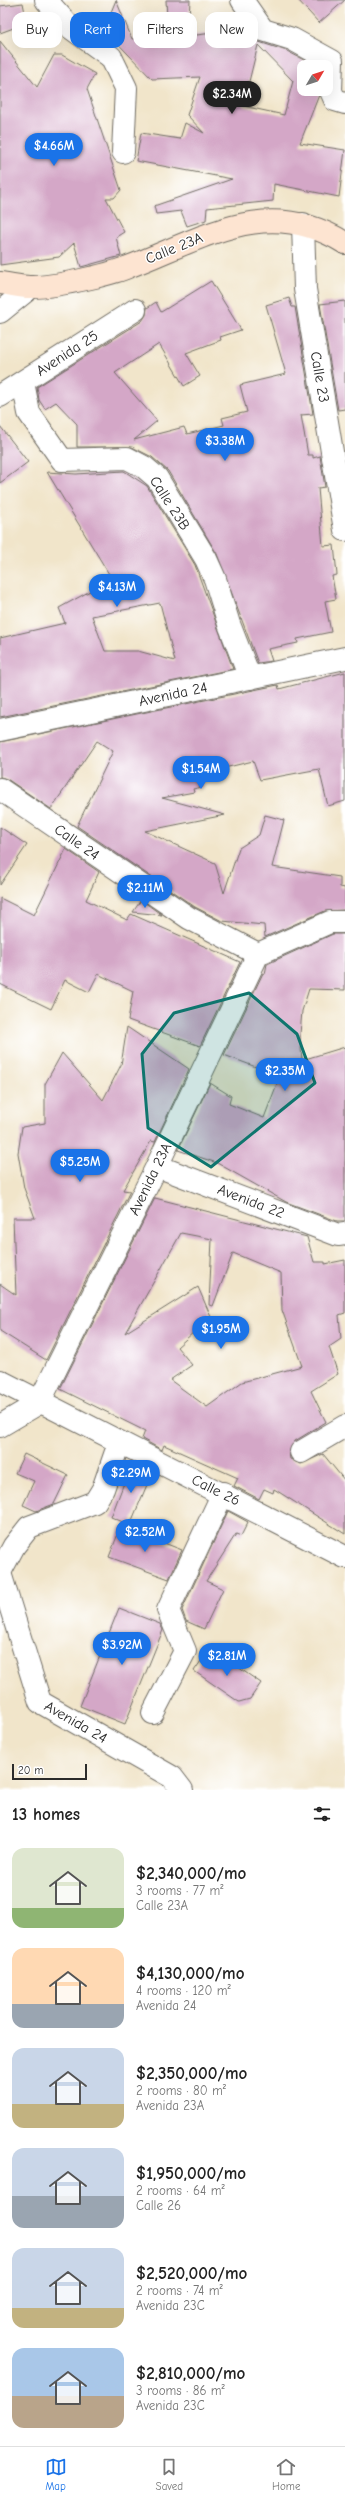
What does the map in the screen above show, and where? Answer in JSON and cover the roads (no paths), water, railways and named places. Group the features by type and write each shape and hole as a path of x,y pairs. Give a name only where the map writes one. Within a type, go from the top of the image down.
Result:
{"main road":[{"name":"Calle 23A","path":"0,283 31,287 84,279 127,268 174,246 234,225 258,220 303,224 344,240"}],"street":[{"path":"46,0 70,28 111,57 126,88 123,152"},
{"path":"242,0 263,30 292,39 332,61 331,91 335,100 345,103"},
{"name":"Calle 23","path":"303,224 305,289 345,530"},
{"path":"0,312 31,287"},
{"name":"Avenida 25","path":"0,396 135,310"},
{"name":"Calle 23B","path":"23,382 29,413 62,460 127,458 144,467 157,478 209,566 250,678"},
{"name":"Avenida 24","path":"0,730 345,658"},
{"name":"Calle 24","path":"0,789 190,918 258,954"},
{"path":"258,954 330,922 345,922"},
{"name":"Avenida 23A","path":"39,1403 157,1166 258,954"},
{"name":"Avenida 22","path":"157,1166 338,1235 345,1234"},
{"name":"Calle 26","path":"0,1382 119,1443 223,1493 345,1557"},
{"path":"0,1426 39,1403"},
{"path":"301,1452 345,1426"},
{"name":"Avenida 24","path":"119,1443 103,1489 95,1502 29,1527 14,1546 0,1573 40,1702 172,1777 182,1790"},
{"path":"153,1713 185,1651 168,1610 223,1493"}]}
